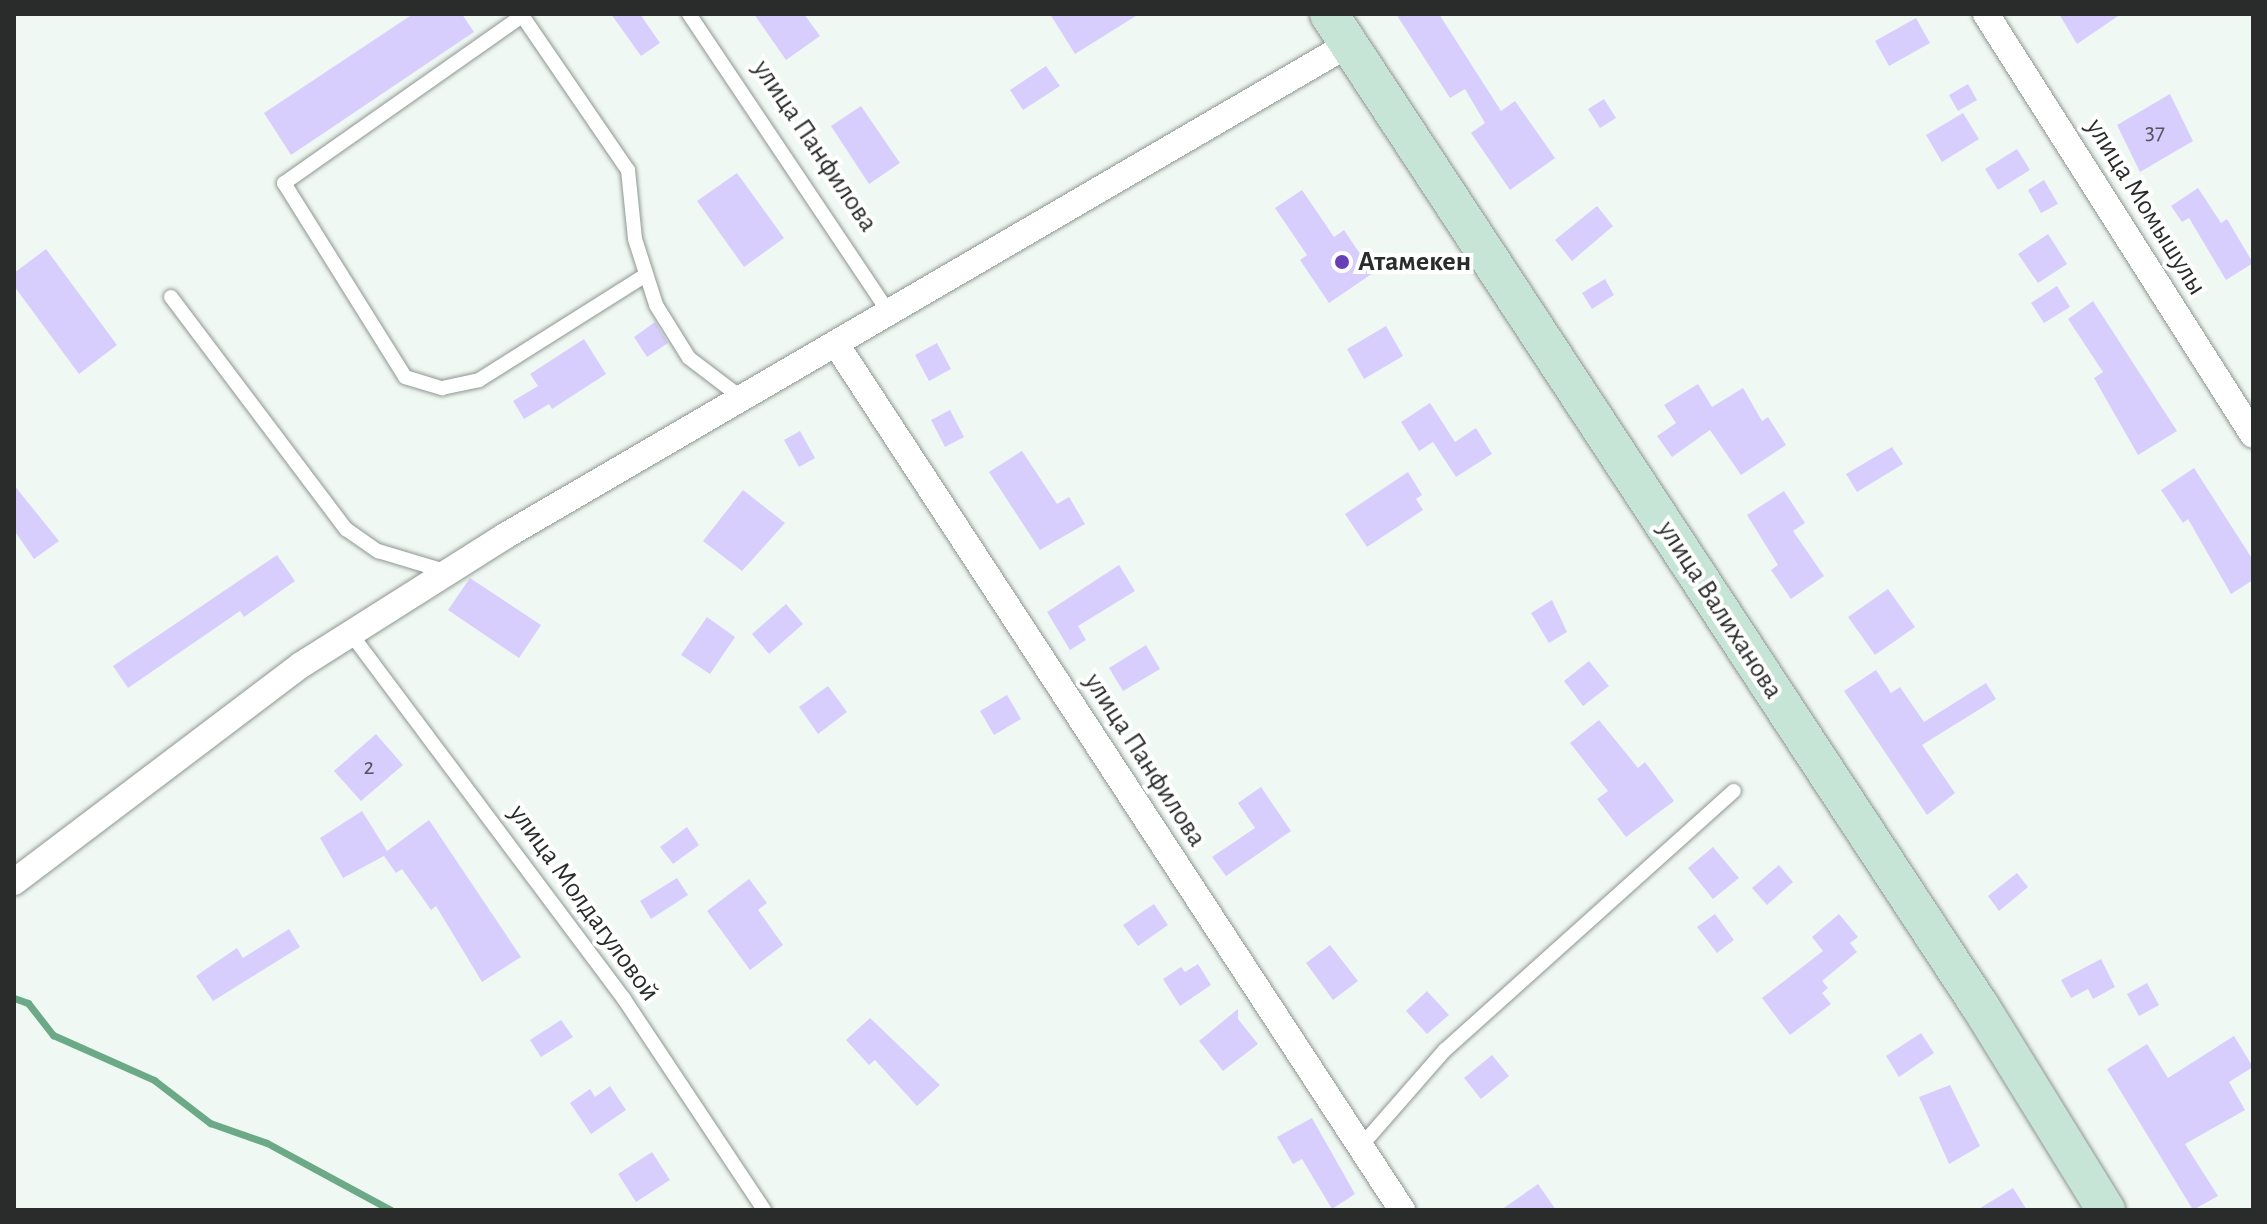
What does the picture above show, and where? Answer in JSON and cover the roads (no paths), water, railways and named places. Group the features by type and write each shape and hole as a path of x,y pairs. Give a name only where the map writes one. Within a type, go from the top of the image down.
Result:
{"main road":[{"name":"улица Валиханова","path":"1339,29 1980,1006 2106,1210"}],"street":[{"name":"улица Момышулы","path":"1986,14 2253,434"},
{"path":"14,882 301,665 449,572 889,313 1339,29"},
{"name":"улица Панфилова","path":"836,344 1402,1210"}],"lane":[{"name":"улица Панфилова","path":"689,14 889,313"},
{"path":"646,275 479,380 442,388 405,377 284,183 522,15 628,170 635,239 656,305 689,358 743,399"},
{"path":"171,297 346,529 378,551 449,572"},
{"name":"улица Молдагуловой","path":"351,634 624,999 764,1210"},
{"path":"1360,1147 1445,1050 1734,791"}],"waterway":[{"path":"14,998 28,1003 53,1035 154,1080 210,1123 267,1143 391,1210"}],"place":[{"name":"Атамекен","path":"1342,262"}]}
